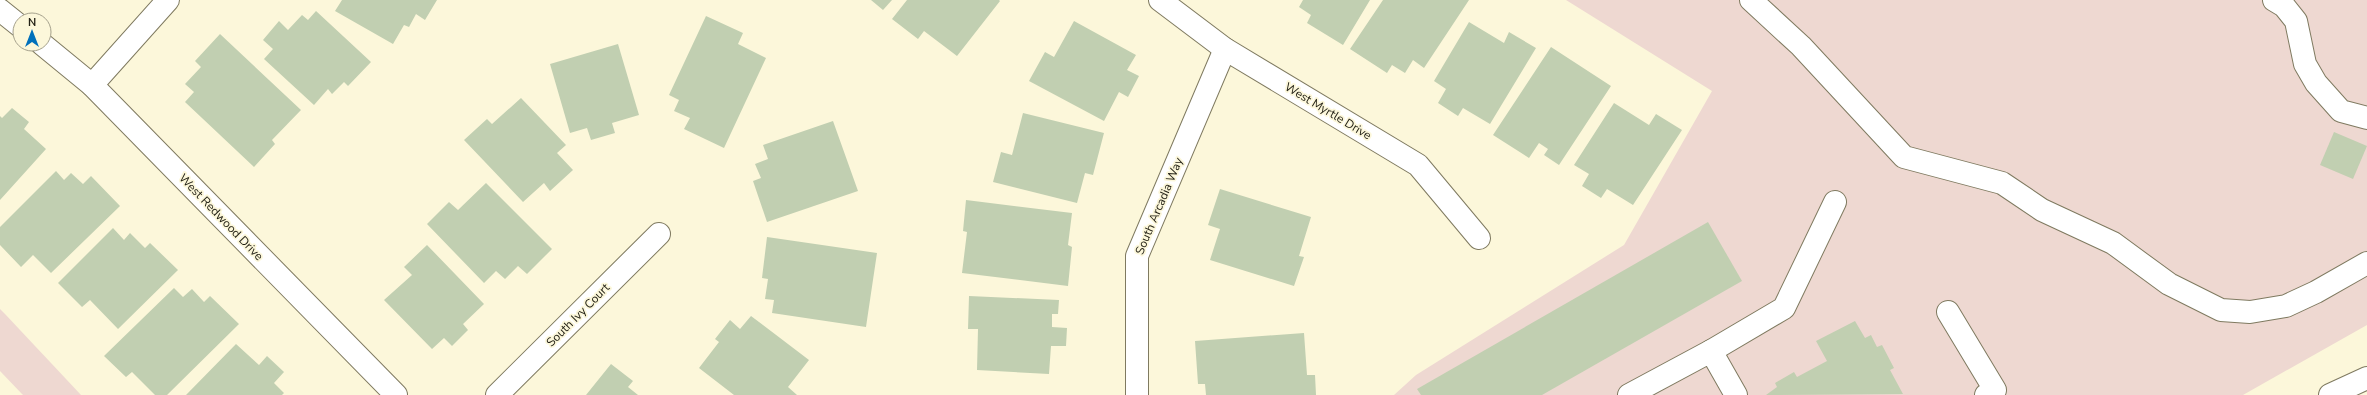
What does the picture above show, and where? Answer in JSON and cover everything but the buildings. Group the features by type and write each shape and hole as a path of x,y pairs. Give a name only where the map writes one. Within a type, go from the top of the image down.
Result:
{"street":[{"path":"92,85 168,0"},
{"name":"West Myrtle Drive","path":"1160,0 1225,49 1418,165 1479,238"},
{"path":"1751,0 1801,46 1904,157 2002,182 2042,210 2113,243 2169,284 2221,310 2250,312 2286,306 2316,292 2367,263"},
{"path":"2274,0 2284,6 2296,21 2305,64 2316,83 2342,111 2367,118"},
{"path":"0,10 12,20"},
{"name":"South Arcadia Way","path":"1137,395 1137,256 1225,49"},
{"name":"West Redwood Drive","path":"52,52 92,85 396,395"},
{"path":"1629,395 1711,351 1784,308 1835,202"},
{"name":"South Ivy Court","path":"497,395 659,234"},
{"path":"1948,312 1994,390 1986,395"},
{"path":"1711,351 1736,395"},
{"path":"2330,395 2367,378"}],"shaded area":[{"path":"1566,0 2367,0 2367,325 2243,395 1394,395 1416,375 1624,245 1712,91"},
{"path":"0,309 81,395 23,395 0,371"}]}
